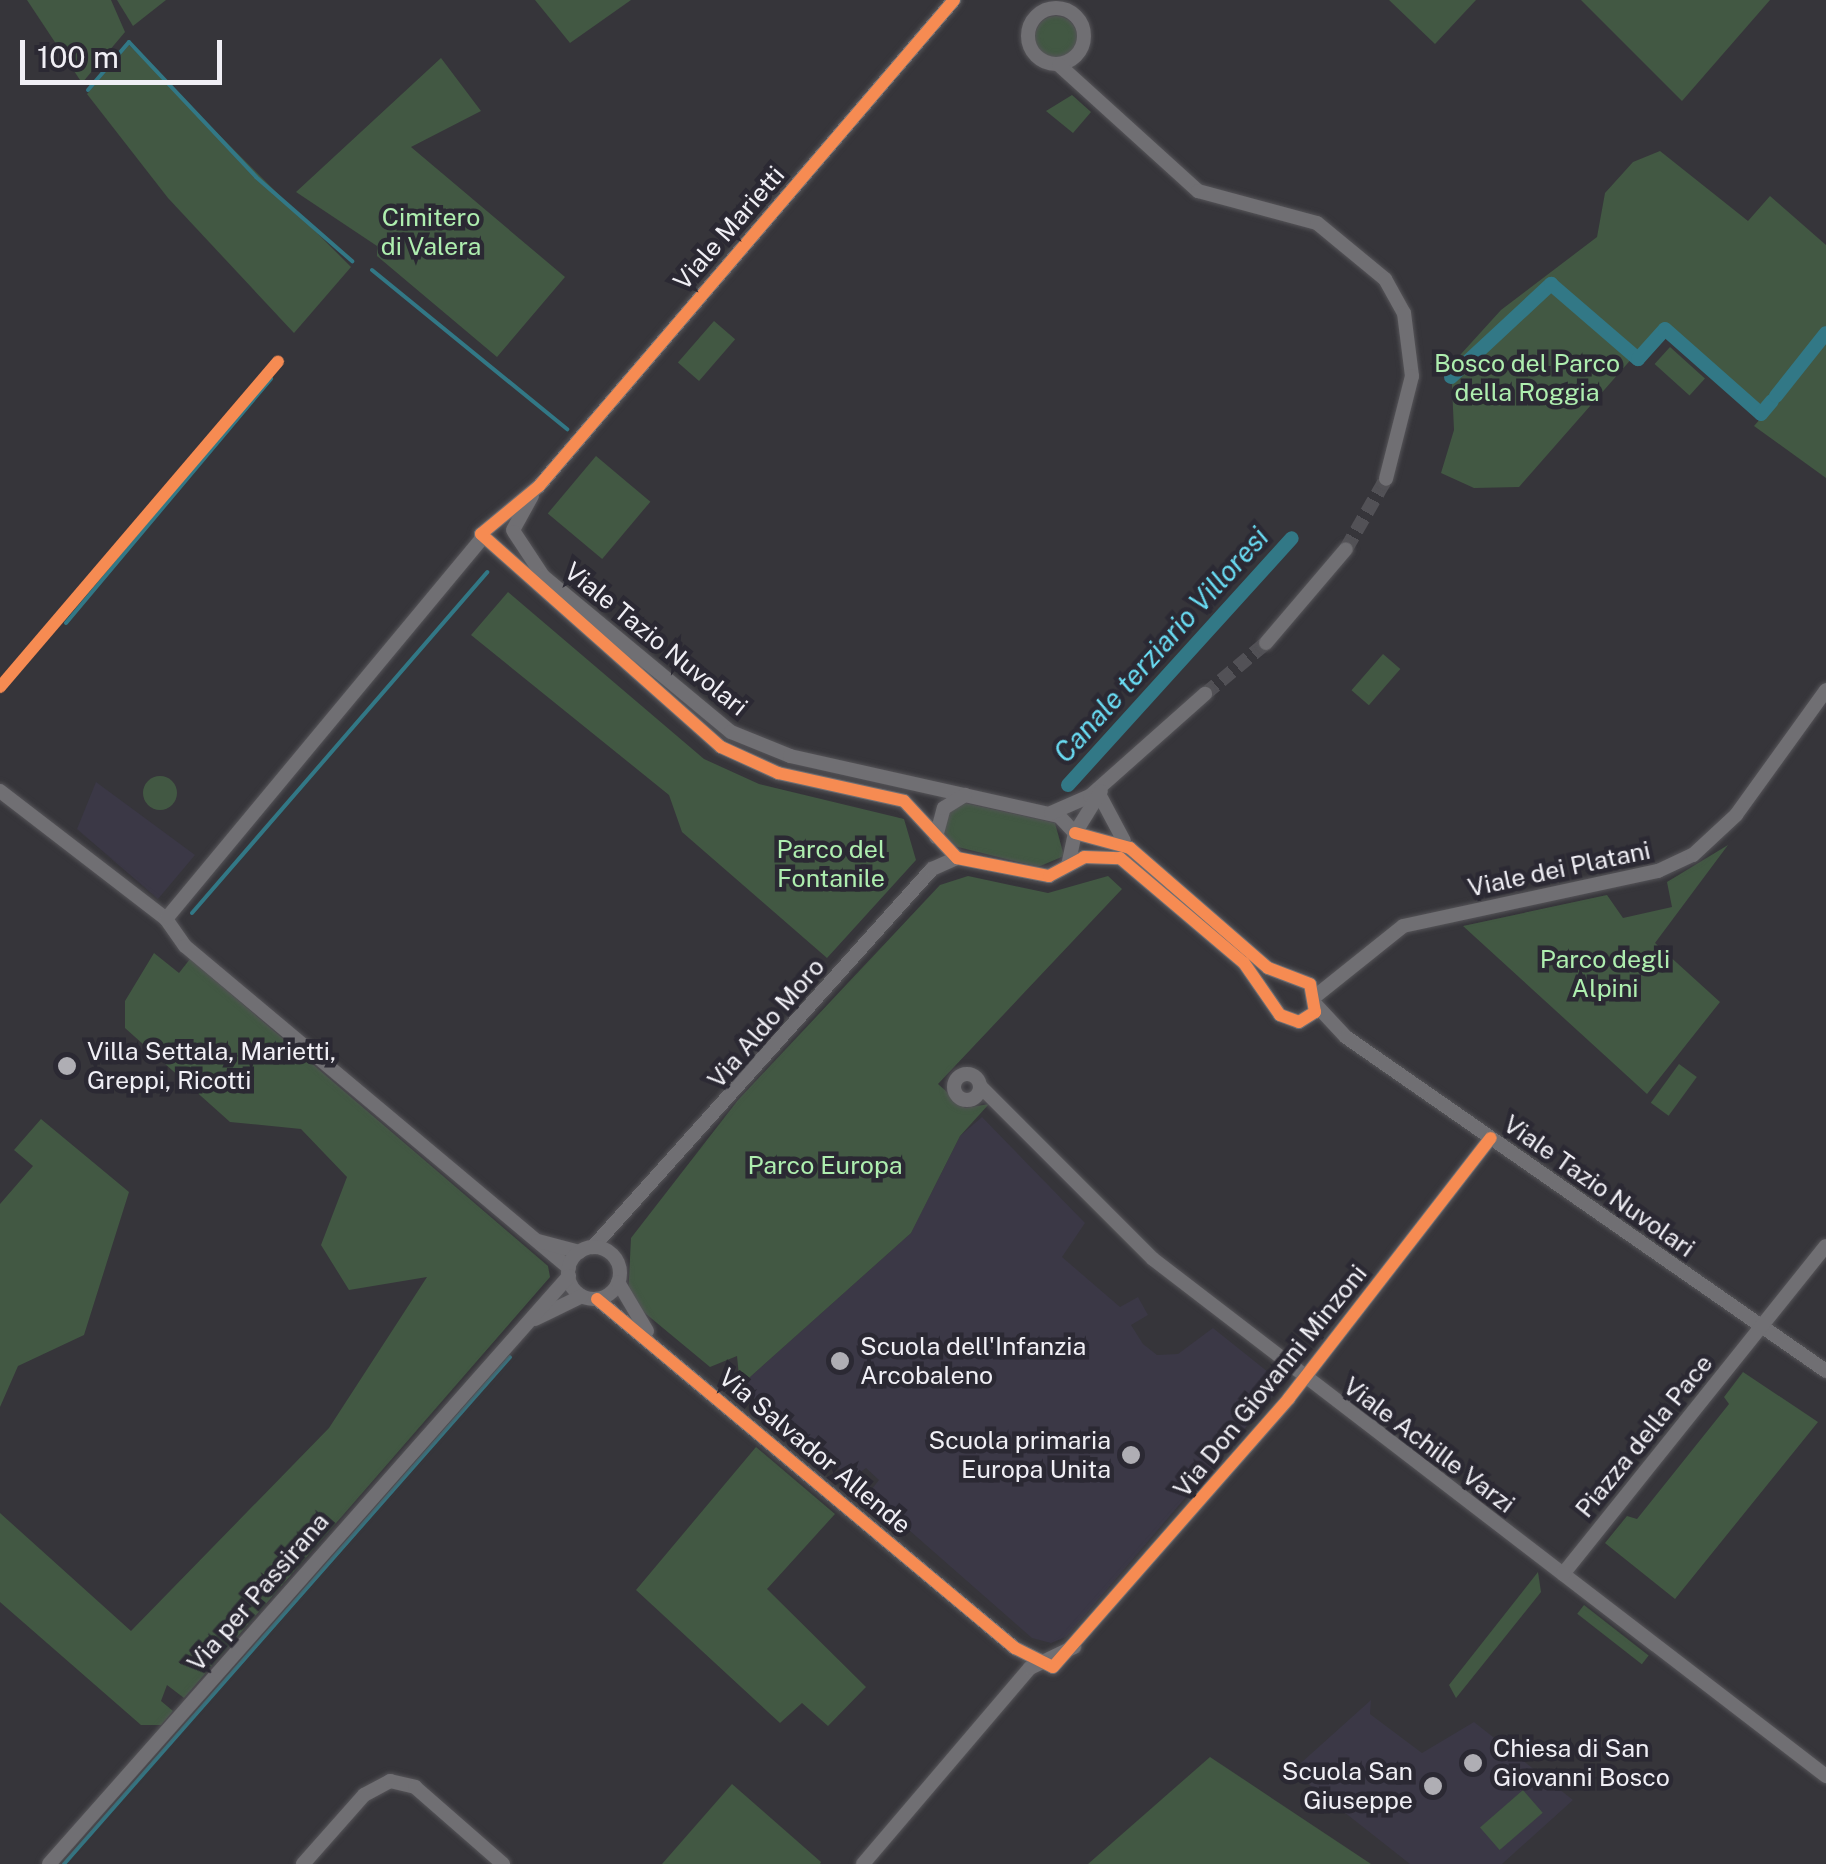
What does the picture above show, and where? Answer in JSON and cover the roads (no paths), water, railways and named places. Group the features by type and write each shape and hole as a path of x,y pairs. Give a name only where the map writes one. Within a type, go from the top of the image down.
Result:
{"street":[{"name":"Viale Marietti","path":"538,486 514,531 491,546 484,524 498,518 538,486 954,0"},
{"path":"1062,64 1077,89 1198,191 1317,222 1385,279 1404,313 1412,365 1408,420 1386,479"},
{"name":"Viale Tazio Nuvolari","path":"498,518 514,531 544,576 731,732 790,756 1050,813 1075,833 1130,848 1299,981 1346,1037"},
{"path":"166,919 466,568 491,546"},
{"name":"Viale Tazio Nuvolari","path":"491,546 699,733 778,773 904,802 957,858 1035,875 1096,855 1131,864 1244,963 1286,1019 1306,1020 1346,1037 1826,1371"},
{"path":"1266,643 1346,549"},
{"name":"Viale dei Platani","path":"1299,981 1351,960 1403,926 1682,862 1736,815 1826,690"},
{"path":"1050,813 1108,779 1205,694"},
{"path":"1068,865 1075,833 1108,779"},
{"path":"0,791 166,919 185,946 527,1238 569,1272 590,1297 618,1282 614,1257 527,1238"},
{"path":"1099,794 1130,848"},
{"path":"938,840 944,808 966,795"},
{"name":"Via Aldo Moro","path":"932,869 938,840"},
{"name":"Via Aldo Moro","path":"586,1250 635,1206 932,869 957,858"},
{"name":"Viale dei Platani","path":"1306,1020 1317,1000 1351,960"},
{"path":"1275,1002 1299,981"},
{"name":"Viale Achille Varzi","path":"981,1087 1138,1247 1826,1776"},
{"name":"Via Don Giovanni Minzoni","path":"1041,1662 1074,1646 1306,1378 1491,1138"},
{"name":"Via Aldo Moro","path":"614,1257 635,1206"},
{"name":"Piazza della Pace","path":"1563,1574 1826,1246"},
{"path":"569,1272 586,1250"},
{"name":"Via per Passirana","path":"49,1864 569,1272"},
{"name":"Via Salvador Allende","path":"618,1282 665,1356"},
{"name":"Via per Passirana","path":"501,1349 590,1297"},
{"name":"Via Salvador Allende","path":"590,1297 1005,1639 1041,1662"},
{"path":"863,1864 1011,1691 1041,1662"},
{"path":"304,1864 364,1795 390,1780 415,1787 503,1864"}],"waterway":[{"path":"88,90 129,42 256,177 352,261"},
{"path":"372,270 567,429"},
{"name":"Canale terziario Villoresi","path":"1451,377 1551,284 1638,359 1665,329 1761,414 1772,401"},
{"name":"Canale terziario Villoresi","path":"1776,396 1826,333"},
{"path":"66,623 271,379"},
{"name":"Canale terziario Villoresi","path":"1068,785 1292,538"},
{"path":"192,913 487,572"},
{"path":"64,1864 510,1357"}],"tunnel":[{"path":"1346,549 1386,479"},
{"path":"1205,694 1266,643"}],"place":[{"name":"Villa Settala, Marietti, Greppi, Ricotti","path":"67,1066"},
{"name":"Scuola dell'Infanzia Arcobaleno","path":"840,1361"},
{"name":"Scuola primaria Europa Unita","path":"1131,1455"},
{"name":"Chiesa di San Giovanni Bosco","path":"1473,1763"},
{"name":"Scuola San Giuseppe","path":"1433,1786"}],"park label":[{"name":"Cimitero di Valera","path":"431,232"},
{"name":"Bosco del Parco della Roggia","path":"1527,378"},
{"name":"Parco del Fontanile","path":"831,864"},
{"name":"Parco degli Alpini","path":"1605,974"},
{"name":"Parco Europa","path":"825,1165"}]}
